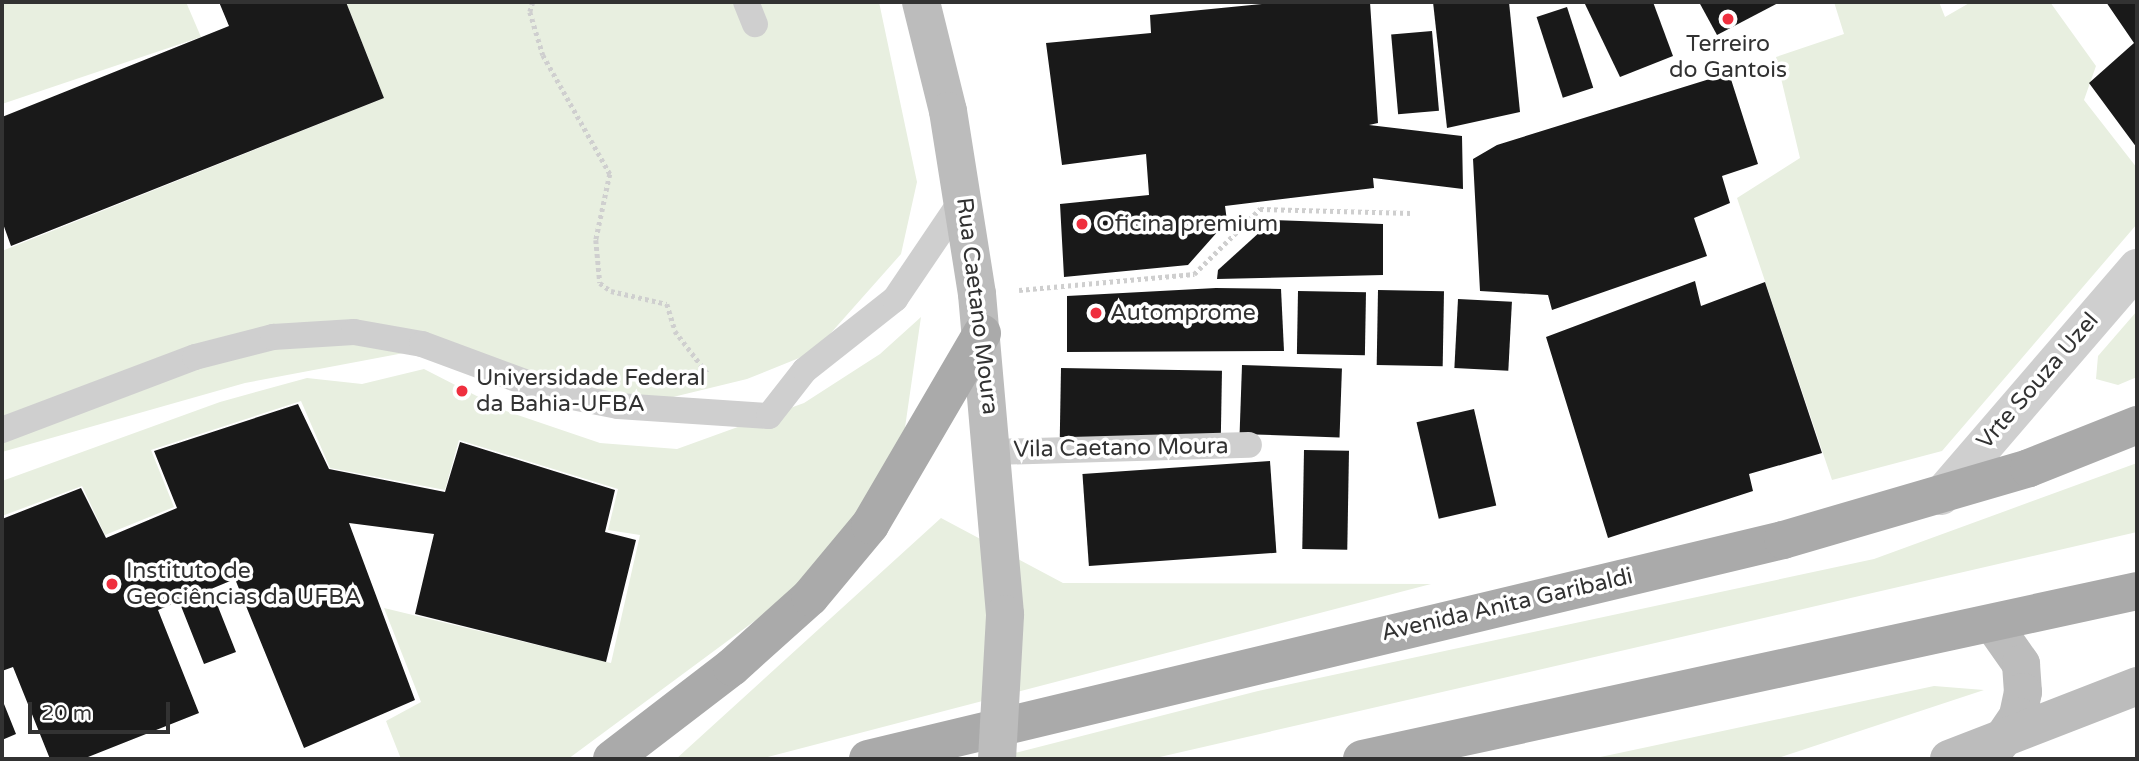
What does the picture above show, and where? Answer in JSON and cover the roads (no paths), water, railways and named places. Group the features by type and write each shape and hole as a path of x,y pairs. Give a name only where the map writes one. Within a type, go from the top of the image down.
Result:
{"main road":[{"name":"Rua Caetano Moura","path":"921,2 964,197 994,452 1005,614 997,759"},
{"path":"612,759 733,667 810,597 870,525 982,333"},
{"name":"Avenida Anita Garibaldi","path":"868,759 1783,540 1941,496 2137,425"},
{"path":"1362,759 2137,591"},
{"path":"1993,624 2021,664 2023,692 2018,716 1999,744"},
{"path":"1949,759 1999,744 2137,686"}],"street":[{"name":"Vrte Souza Uzel","path":"1941,496 2137,268"}],"lane":[{"path":"2,430 195,357 274,337 354,332 422,344 557,394 594,401 769,416 805,370 895,299 964,197"},
{"name":"Vila Caetano Moura","path":"994,452 1248,445"}],"place":[{"name":"Terreiro do Gantois","path":"1728,19"},
{"name":"Oficina premium","path":"1082,224"},
{"name":"Automprome","path":"1096,313"},
{"name":"Universidade Federal da Bahia-UFBA","path":"462,391"},
{"name":"Instituto de Geociências da UFBA","path":"112,584"}]}
